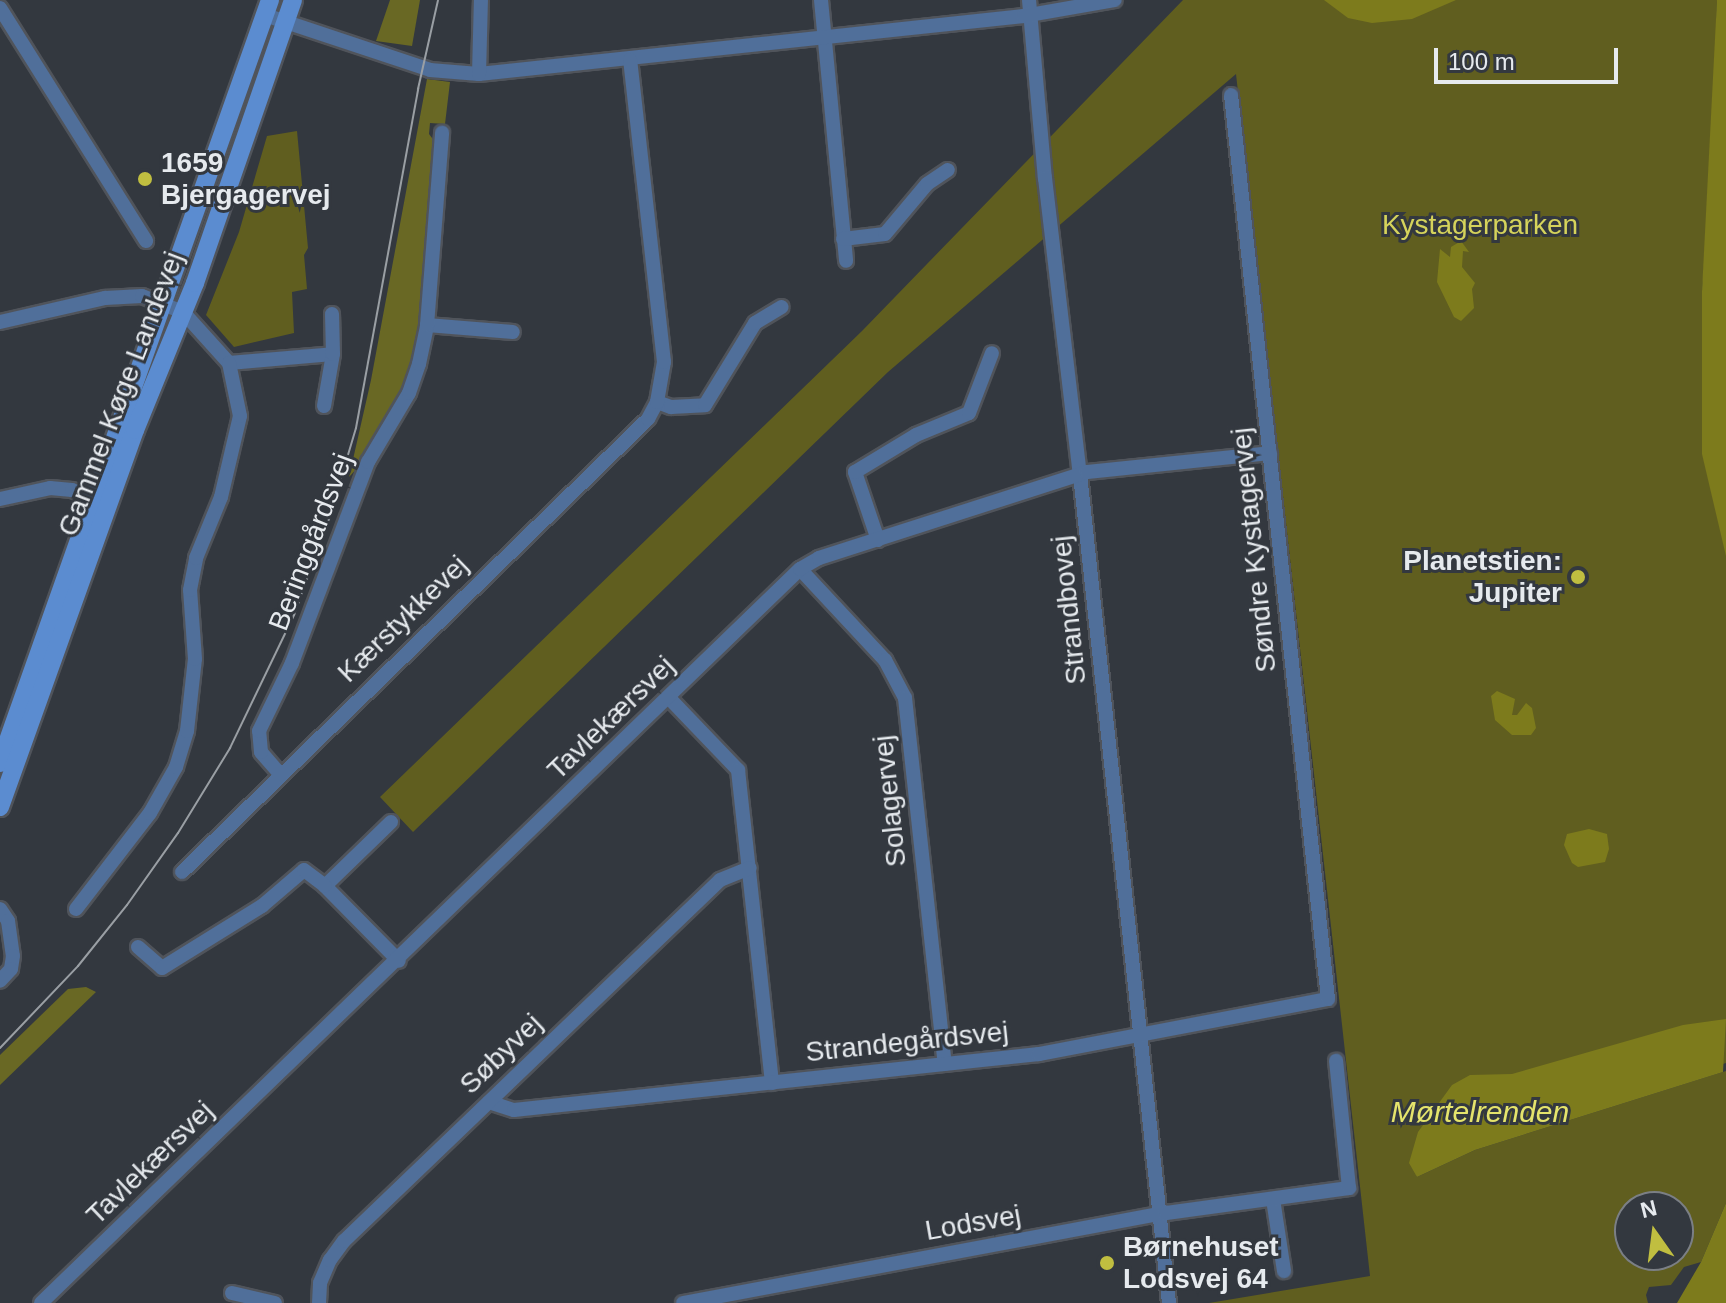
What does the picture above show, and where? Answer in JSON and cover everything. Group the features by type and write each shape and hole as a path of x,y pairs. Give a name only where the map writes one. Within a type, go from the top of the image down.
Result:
{"main road":[{"name":"Gammel Køge Landevej","path":"0,807 135,430 183,312 293,0"},
{"name":"Gammel Køge Landevej","path":"0,763 268,8"}],"street":[{"path":"479,74 481,0"},
{"path":"821,0 846,261"},
{"path":"268,8 286,21 430,70 479,74 823,39 1030,7 1115,0"},
{"name":"Strandbovej","path":"1030,7 1045,178 1169,1303"},
{"path":"0,8 146,241"},
{"name":"Kærstykkevej","path":"182,872 648,419 657,402 664,362 630,60"},
{"name":"Søndre Kystagervej","path":"1231,95 1328,999"},
{"name":"Beringgårdsvej","path":"280,774 261,752 259,731 292,663 368,462 409,393 427,325 442,133"},
{"path":"843,239 885,234 927,184 948,170"},
{"path":"0,322 105,298 142,296 164,302 183,312 229,363 240,416 221,497 196,558 190,590 195,659 187,731 176,767 150,813 76,909"},
{"path":"657,402 671,407 705,405 755,323 782,307"},
{"path":"324,406 333,354 332,314"},
{"path":"427,325 513,332"},
{"path":"878,540 855,472 916,435 969,413 992,353"},
{"path":"229,363 333,354"},
{"name":"Tavlekærsvej","path":"41,1303 399,961 800,569 819,558 1080,474 1270,453"},
{"path":"0,499 50,488 72,490 94,499"},
{"name":"Solagervej","path":"800,569 885,660 905,698 945,1064"},
{"path":"669,698 738,770 772,1083"},
{"path":"325,886 391,822"},
{"name":"Søbyvej","path":"319,1303 320,1283 330,1260 344,1241 720,880 750,868"},
{"path":"138,947 162,968 262,906 304,870 325,886 399,961"},
{"path":"0,909 8,921 13,956 11,969 0,981"},
{"name":"Strandegårdsvej","path":"489,1102 514,1110 1039,1054 1328,999"},
{"name":"Lodsvej","path":"683,1303 1160,1215 1349,1188 1336,1061"},
{"path":"1273,1199 1284,1271"},
{"path":"232,1293 275,1303"}],"green space":[{"name":"Kystagerparken","path":"1183,0 1717,0 1716,33 1726,0 1702,301 1726,293 1726,1063 1411,1160 1417,1177 1475,1150 1726,1071 1726,1203 1701,1262 1694,1264 1694,1191 1614,1191 1614,1271 1681,1271 1671,1285 1649,1287 1646,1295 1648,1303 1209,1303 1370,1276 1236,74 888,372 413,832 380,797 862,331"},
{"path":"297,131 308,248 304,255 307,289 292,292 294,333 234,347 206,315 239,232 267,136"}],"shaded area":[{"path":"390,0 420,0 412,46 376,41"},
{"path":"427,79 450,82 445,124 430,123 429,134 435,142 421,332 409,376 376,432 362,463 349,477 371,380"},
{"path":"86,987 96,992 0,1085 0,1055 68,989"}],"water":[{"path":"1324,0 1456,0 1412,19 1372,23 1348,18"},
{"path":"1717,0 1726,0 1726,556 1702,454 1702,291"},
{"path":"1461,241 1469,252 1463,251 1462,267 1475,283 1472,289 1474,308 1461,321 1454,317 1437,282 1440,249 1450,257 1451,247"},
{"path":"1497,691 1515,699 1512,715 1517,715 1526,703 1532,708 1536,728 1531,735 1512,735 1495,720 1491,696"},
{"path":"1589,829 1607,834 1609,849 1605,862 1578,867 1572,863 1564,845 1567,834"},
{"name":"Mørtelrenden","path":"1726,1019 1723,1072 1475,1150 1417,1177 1409,1163 1418,1132 1452,1085 1470,1075 1512,1074 1683,1025"},
{"path":"1726,1203 1726,1303 1677,1303 1701,1262"}],"tram line":[{"path":"0,1048 78,966 127,905 178,833 230,748 294,615 328,522 356,428 418,89 438,0"}],"place":[{"name":"1659 Bjergagervej","path":"145,179"},
{"name":"Planetstien: Jupiter","path":"1578,577"},
{"name":"Børnehuset Lodsvej 64","path":"1107,1263"}]}
